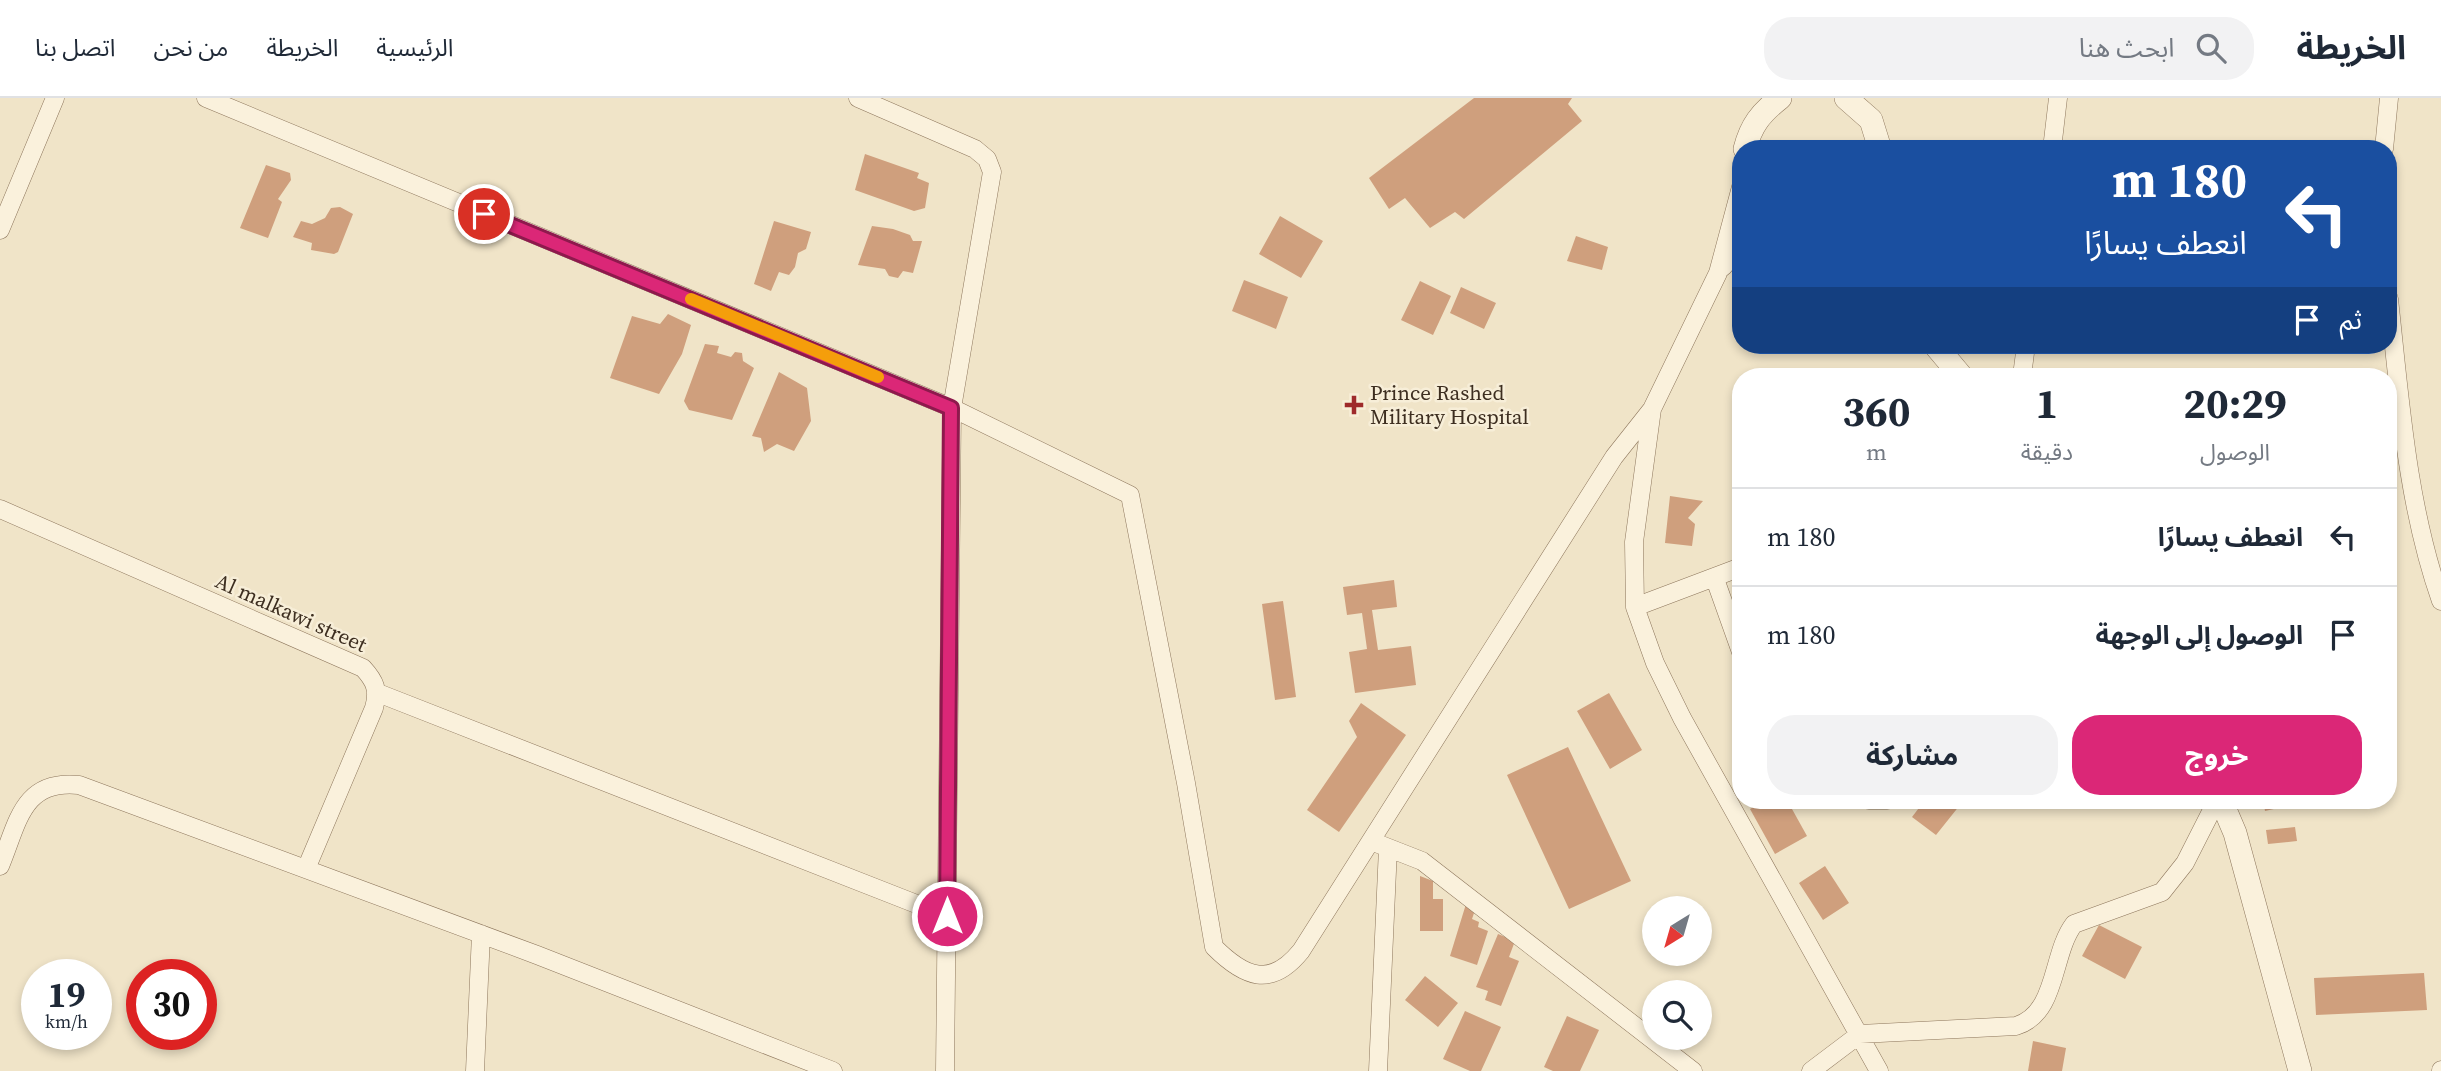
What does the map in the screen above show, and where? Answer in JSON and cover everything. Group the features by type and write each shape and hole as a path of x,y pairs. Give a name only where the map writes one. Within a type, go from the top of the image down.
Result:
{"street":[{"path":"0,230 55,98"},
{"path":"206,98 951,408 1130,495 1186,783 1214,947 1229,962 1249,974 1272,974 1287,967 1380,844 1614,457 1652,409 1718,273 1732,221"},
{"path":"858,98 975,149 988,159 992,172 951,408 945,1071"},
{"path":"1748,140 1751,128 1762,112 1780,98"},
{"path":"1846,98 1871,120 1877,140"},
{"path":"2053,140 2058,98"},
{"path":"2385,140 2389,98"},
{"path":"1718,273 1732,257"},
{"path":"1943,354 1955,368"},
{"path":"2397,368 2407,455 2430,571 2441,601"},
{"path":"1652,409 1634,541 1635,607 1655,663 1682,718 1732,807"},
{"name":"Al malkawi street","path":"0,509 363,668 373,679 378,692"},
{"path":"1635,607 1732,570"},
{"path":"1715,579 1732,627"},
{"path":"306,869 374,708 378,692 947,916"},
{"path":"0,866 23,810 33,796 46,786 63,783 79,785 481,934 833,1071"},
{"path":"1733,809 1879,1071"},
{"path":"1811,1071 1860,1034 2016,1026 2027,1023 2045,1001 2074,924 2162,892 2185,863 2214,809"},
{"path":"2223,809 2235,833 2300,1071"},
{"path":"1378,1071 1380,844"},
{"path":"1380,844 1422,861 1693,1071"},
{"path":"475,1071 481,934"}],"building":[{"path":"1474,98 1572,98 1568,104 1582,121 1464,219 1455,212 1430,228 1405,198 1389,209 1369,178"},
{"path":"865,154 919,173 917,178 929,183 925,208 914,211 855,190"},
{"path":"266,165 290,173 291,180 278,199 282,202 268,238 240,228"},
{"path":"340,207 353,214 338,252 334,254 311,250 312,243 293,237 301,221 312,224 325,218 331,208"},
{"path":"1280,216 1323,241 1301,278 1259,254"},
{"path":"774,221 811,232 806,249 798,253 795,267 789,275 779,272 771,291 754,284"},
{"path":"872,226 893,229 910,235 913,241 922,241 913,273 903,271 898,278 889,276 885,269 858,265"},
{"path":"1576,236 1608,247 1602,270 1567,261"},
{"path":"1244,280 1288,297 1276,329 1232,311"},
{"path":"1420,281 1451,296 1433,335 1401,320"},
{"path":"1461,287 1496,303 1484,329 1450,313"},
{"path":"668,314 691,325 682,354 659,394 610,378 632,316 660,324"},
{"path":"705,344 719,346 717,353 731,357 735,352 742,353 743,361 754,368 732,420 689,410 684,401"},
{"path":"779,372 807,388 811,421 794,451 777,444 764,452 761,438 752,436"},
{"path":"1670,496 1703,501 1688,518 1695,524 1692,546 1665,543"},
{"path":"1394,580 1397,607 1372,610 1378,650 1411,646 1416,685 1355,693 1349,652 1367,649 1362,613 1347,615 1343,587"},
{"path":"1283,601 1296,697 1275,700 1262,604"},
{"path":"1609,693 1642,750 1610,769 1577,711"},
{"path":"1361,703 1406,735 1339,832 1307,810 1357,737 1349,721"},
{"path":"1568,747 1631,881 1569,909 1507,775"},
{"path":"1750,809 1792,809 1807,836 1775,854"},
{"path":"1918,809 1957,809 1936,835 1912,817"},
{"path":"2295,827 2297,841 2268,844 2266,830"},
{"path":"1825,866 1849,903 1823,920 1799,883"},
{"path":"1420,876 1433,881 1433,899 1443,899 1443,931 1420,931"},
{"path":"1466,904 1476,907 1472,919 1479,922 1478,927 1488,931 1477,965 1450,956"},
{"path":"2099,925 2142,947 2125,979 2082,956"},
{"path":"1498,934 1515,941 1509,957 1519,961 1501,1006 1485,1000 1488,991 1476,987"},
{"path":"2424,973 2427,1010 2316,1015 2314,978"},
{"path":"1425,976 1458,1003 1438,1027 1405,1000"},
{"path":"1465,1011 1501,1027 1481,1071 1470,1071 1443,1059"},
{"path":"1567,1016 1599,1030 1580,1071 1553,1071 1544,1067"},
{"path":"2033,1041 2066,1048 2062,1071 2028,1071"}],"slow traffic":[{"path":"691,299 878,377"}],"place":[{"name":"Prince Rashed Military Hospital","path":"1354,405"}],"route":[{"path":"484,214 951,408 947,916"}]}
